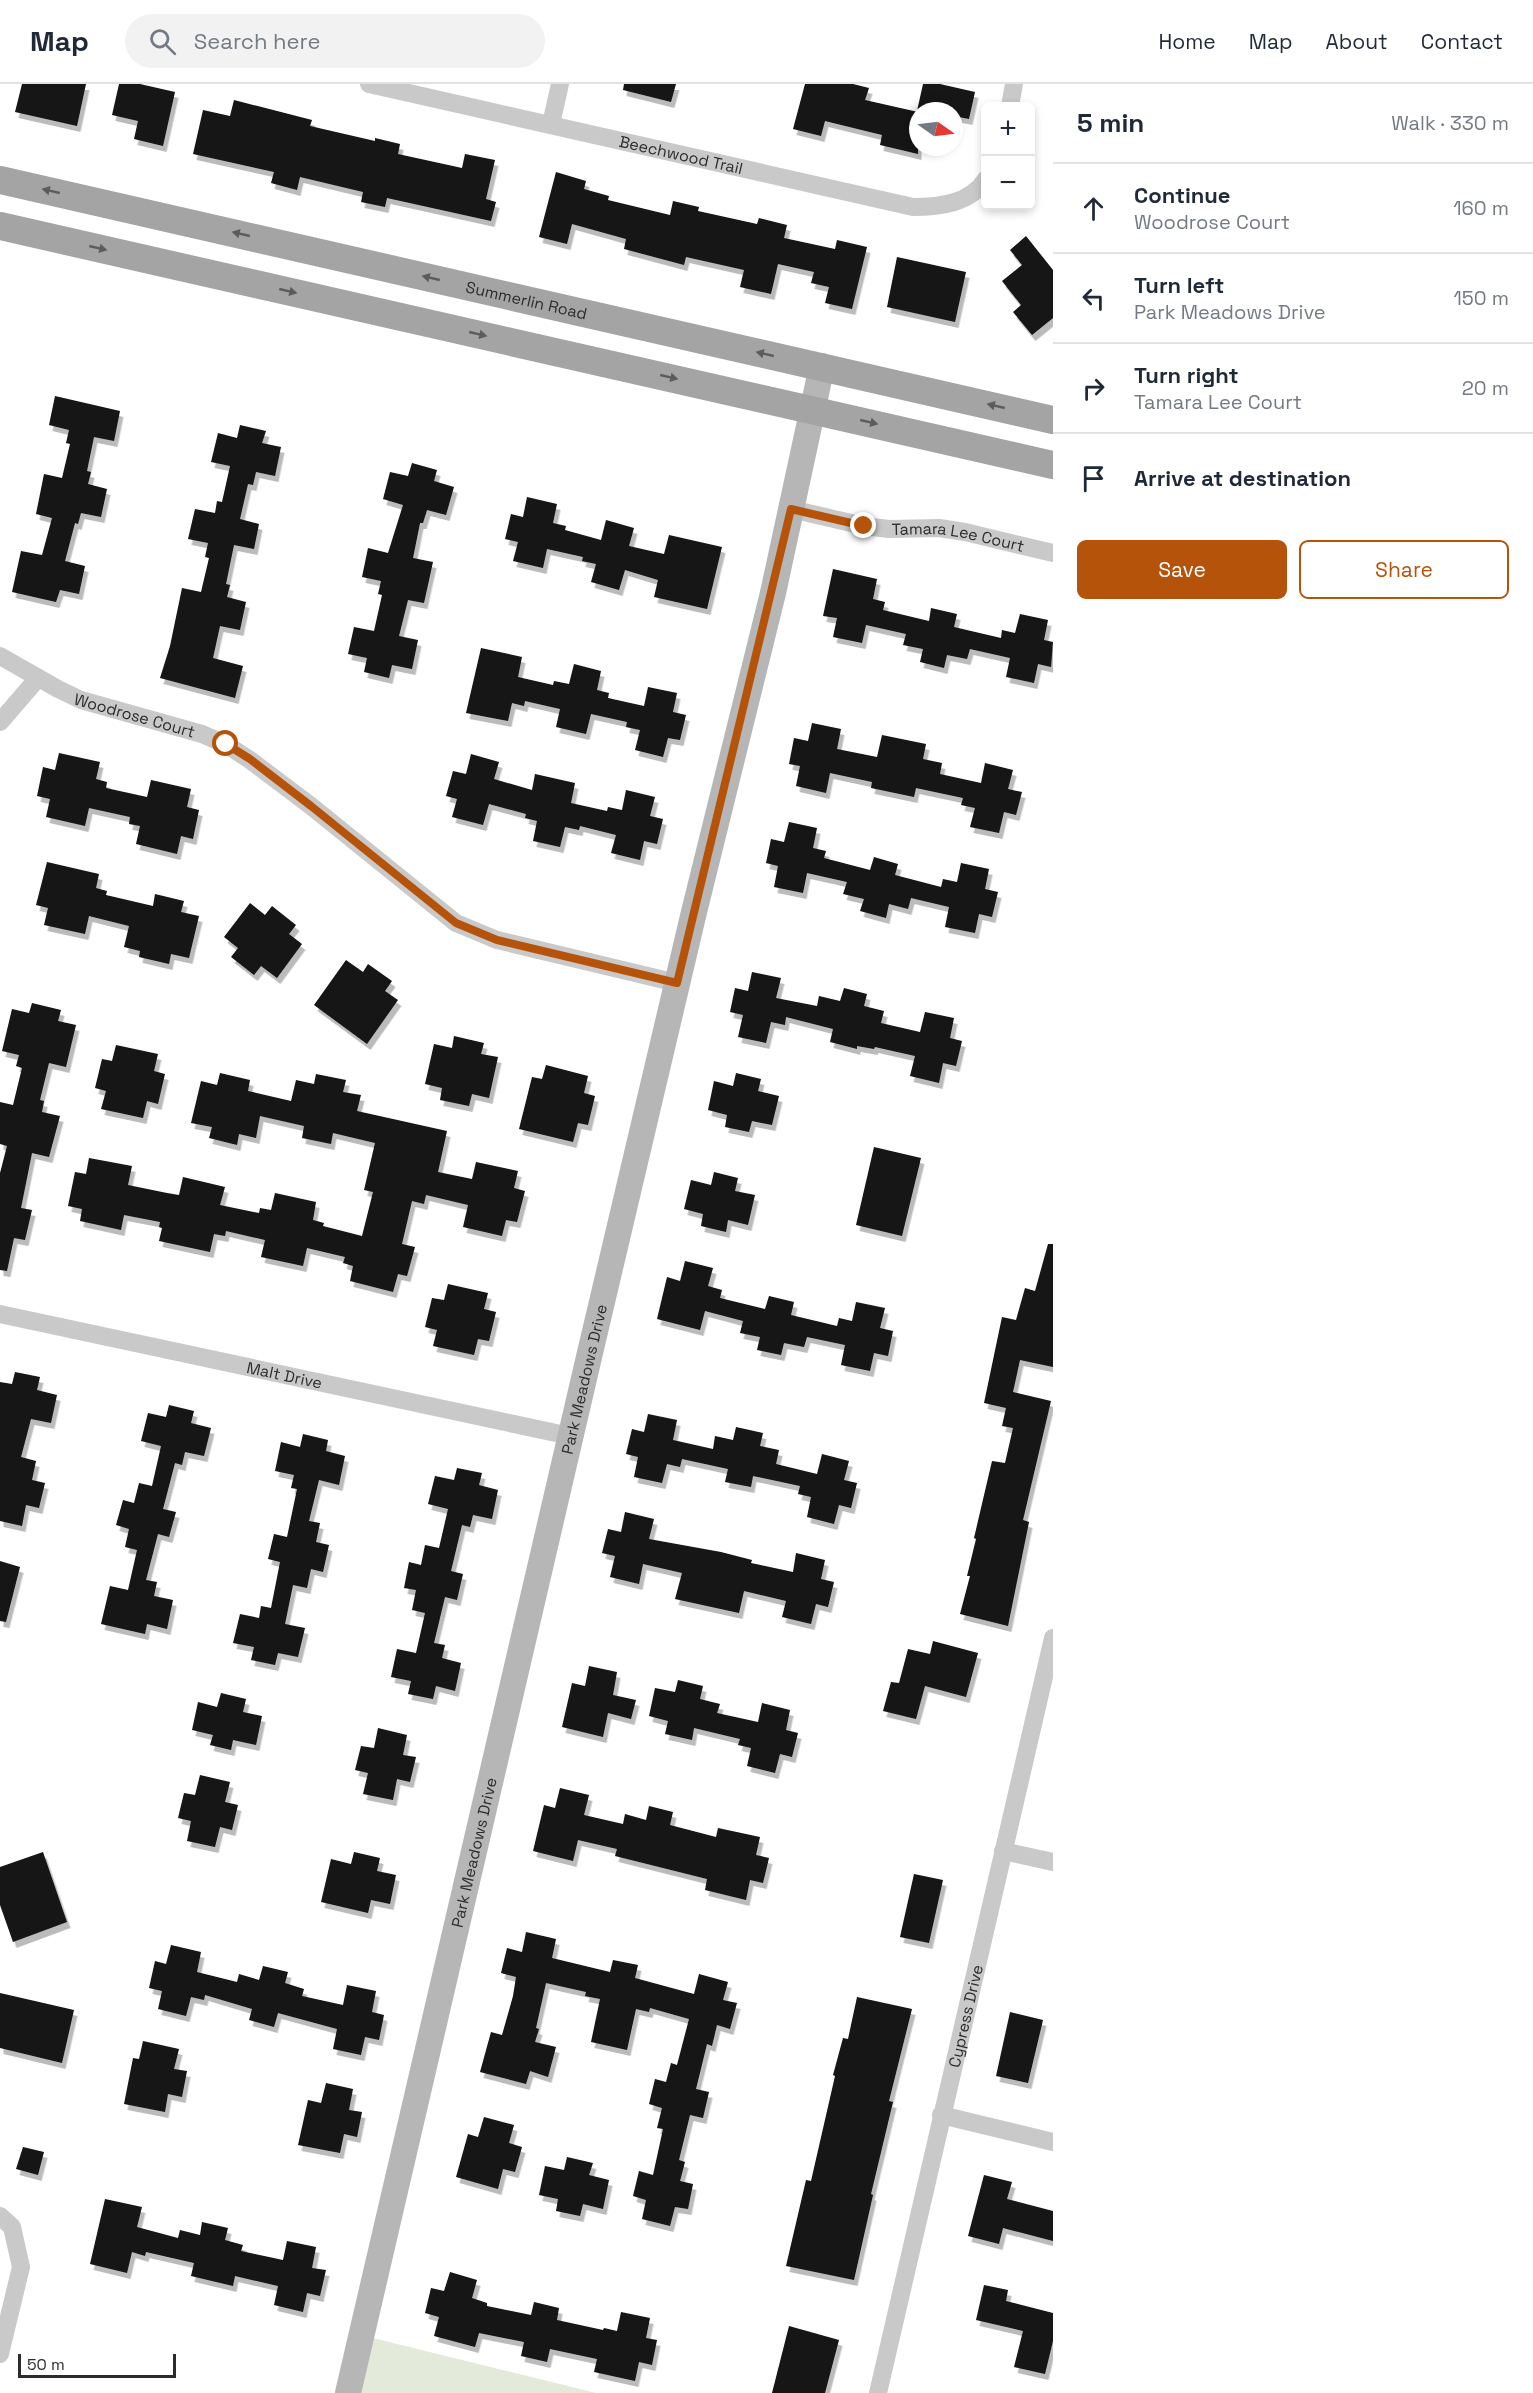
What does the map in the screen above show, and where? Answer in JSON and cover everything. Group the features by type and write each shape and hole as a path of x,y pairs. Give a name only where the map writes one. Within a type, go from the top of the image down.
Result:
{"main road":[{"name":"Summerlin Road","path":"0,180 1053,420"},
{"path":"0,226 1053,465"}],"street":[{"name":"Beechwood Trail","path":"369,84 913,207 937,207 962,200 981,186"},
{"path":"551,124 560,84"},
{"path":"1011,102 1014,84"},
{"name":"Park Meadows Drive","path":"348,2393 570,1436 791,509 822,366"},
{"name":"Tamara Lee Court","path":"791,509 864,526 889,529 939,528 965,532 1053,553"},
{"name":"Woodrose Court","path":"0,656 81,700 202,734 226,744 250,759 311,806 456,923 476,933 677,983"},
{"path":"0,722 38,678"},
{"name":"Malt Drive","path":"0,1314 570,1436"},
{"name":"Cypress Drive","path":"881,2392 941,2115 1053,1638"},
{"path":"1003,1851 1053,1862"},
{"path":"941,2115 1053,2142"},
{"path":"0,2216 12,2227 21,2267 0,2354"}],"green space":[{"path":"373,2338 596,2393 360,2393"}],"building":[{"path":"22,84 86,84 77,126 15,112"},
{"path":"119,84 140,84 175,92 163,146 134,139 138,121 112,115"},
{"path":"624,84 676,84 671,102 623,90"},
{"path":"805,84 853,84 869,88 865,100 909,110 909,152 880,145 882,135 825,121 821,136 793,129"},
{"path":"923,84 940,84 975,92 969,119 963,118 963,102 919,102"},
{"path":"234,100 312,120 310,126 375,141 375,138 400,144 398,154 462,168 465,154 495,160 486,199 496,202 491,221 387,198 385,207 361,202 363,192 300,177 297,190 271,183 274,172 193,154 203,110 230,116"},
{"path":"556,172 586,181 584,189 609,196 608,200 670,215 673,201 699,207 698,211 757,224 759,218 787,225 784,238 835,249 837,240 867,247 852,309 825,303 829,287 811,283 814,272 778,264 771,294 740,287 744,270 686,257 684,265 624,249 626,239 572,224 567,244 539,237"},
{"path":"1026,236 1053,270 1053,318 1032,335 1013,312 1021,305 1002,281 1022,265 1010,250"},
{"path":"897,257 966,272 955,322 887,307"},
{"path":"55,396 120,411 114,441 94,437 87,471 91,472 88,484 107,489 101,517 81,513 78,524 75,523 65,561 85,566 79,594 60,590 56,602 12,592 21,551 42,555 52,518 36,514 44,474 62,478 70,444 66,443 69,430 49,425"},
{"path":"240,425 266,431 262,443 281,447 275,476 256,472 253,485 248,484 240,519 259,524 254,549 234,545 226,584 230,585 227,597 246,602 240,630 220,626 213,658 243,666 235,698 160,678 170,646 182,588 201,592 209,558 205,557 208,543 188,539 195,509 215,513 217,501 222,502 230,466 211,462 218,433 237,438"},
{"path":"412,463 437,470 434,481 454,487 446,515 427,510 423,523 420,523 413,558 433,562 424,603 408,600 399,636 418,640 412,669 392,665 389,678 364,672 367,658 348,654 354,627 374,631 382,595 378,594 381,581 362,577 368,548 388,553 403,505 383,499 390,472 408,476"},
{"path":"527,497 557,504 553,523 566,526 565,530 601,540 606,520 634,528 629,546 664,554 669,535 722,547 707,609 654,597 658,580 625,570 619,590 591,582 596,564 582,561 583,557 547,549 543,568 513,561 518,542 505,539 511,514 523,517"},
{"path":"833,569 877,579 873,599 885,602 883,610 929,621 931,608 957,614 954,627 1001,638 1002,630 1015,633 1020,614 1048,620 1044,640 1053,642 1051,667 1038,664 1034,683 1006,677 1010,658 970,649 967,659 947,655 944,668 920,662 923,649 903,645 906,634 866,625 862,643 833,637 837,618 823,616"},
{"path":"481,648 522,657 518,677 553,685 554,681 569,684 574,664 601,671 597,690 609,693 608,698 644,706 648,687 677,693 673,712 686,715 680,740 668,738 663,757 635,750 640,730 626,727 627,722 591,714 586,734 556,727 560,709 525,701 524,706 512,703 508,721 466,713"},
{"path":"812,723 841,729 837,749 877,757 882,735 926,744 923,759 942,763 940,774 981,783 985,763 1013,770 1008,789 1022,792 1016,815 1004,812 999,833 970,827 975,808 961,805 963,798 916,788 914,797 871,788 872,782 830,773 826,793 796,786 800,766 789,764 794,738 808,741"},
{"path":"59,753 100,762 96,779 107,782 106,788 147,797 151,780 191,789 187,807 199,810 193,839 181,836 177,854 136,844 140,826 129,824 130,817 89,808 85,826 46,817 50,799 37,796 43,767 55,770"},
{"path":"471,754 499,762 494,779 532,790 535,774 575,783 571,803 607,811 608,807 622,810 626,790 655,797 650,816 663,819 657,844 644,841 640,860 611,853 616,835 580,826 579,830 565,827 560,847 533,841 537,821 525,818 526,814 489,804 483,825 452,817 457,799 446,796 453,771 466,774"},
{"path":"789,822 817,828 813,848 826,851 824,858 870,870 874,857 898,864 895,875 941,887 943,879 957,882 961,863 989,869 985,889 998,892 992,917 979,914 975,933 945,927 949,907 911,898 908,909 889,904 886,918 860,911 864,899 843,894 847,882 807,873 803,893 774,887 778,866 766,863 771,839 784,842"},
{"path":"47,862 99,874 96,888 107,891 106,895 153,906 155,894 184,901 181,912 199,916 189,958 171,954 169,964 139,957 140,951 124,947 129,926 89,916 85,934 44,925 48,908 36,905"},
{"path":"250,903 265,915 272,906 296,925 289,934 302,944 277,978 261,966 254,975 231,957 238,948 224,937"},
{"path":"346,960 363,972 368,964 392,981 385,991 398,1000 367,1044 314,1005"},
{"path":"752,972 781,978 776,998 817,1006 819,996 840,1001 844,988 867,994 864,1006 884,1011 881,1023 920,1032 925,1012 954,1018 950,1038 962,1041 956,1066 943,1063 939,1083 910,1076 915,1056 875,1047 874,1049 857,1046 857,1049 830,1042 833,1029 786,1017 785,1025 771,1022 766,1043 738,1037 743,1015 730,1012 735,988 748,991"},
{"path":"32,1003 61,1010 58,1021 76,1025 66,1067 49,1063 40,1100 44,1101 42,1112 60,1116 49,1157 32,1153 21,1208 32,1210 25,1240 14,1238 7,1271 0,1270 0,1173 7,1146 0,1144 0,1102 13,1105 22,1068 16,1066 19,1055 2,1051 12,1009 29,1013"},
{"path":"454,1036 484,1043 481,1054 498,1057 489,1098 472,1094 469,1106 440,1100 442,1088 425,1084 434,1044 452,1048"},
{"path":"116,1045 158,1054 154,1071 165,1074 158,1104 147,1101 143,1118 101,1109 106,1091 95,1088 102,1059 112,1061"},
{"path":"546,1065 588,1076 584,1093 595,1096 588,1125 578,1123 573,1142 519,1129 532,1077 542,1079"},
{"path":"220,1073 250,1080 248,1091 291,1101 296,1080 314,1084 316,1074 346,1080 343,1092 361,1095 357,1111 447,1131 438,1172 472,1179 476,1162 518,1171 514,1188 525,1191 517,1222 506,1220 502,1236 463,1227 468,1205 426,1195 424,1204 412,1201 402,1244 415,1247 407,1276 398,1274 393,1292 350,1281 353,1266 343,1263 345,1257 307,1248 303,1266 261,1257 265,1240 226,1231 225,1236 214,1234 210,1252 159,1241 162,1228 159,1227 160,1222 124,1215 121,1230 80,1221 82,1209 68,1206 75,1172 86,1174 89,1158 132,1166 128,1185 179,1195 183,1177 225,1187 220,1205 259,1213 260,1208 271,1210 275,1193 316,1202 313,1220 324,1223 323,1226 362,1236 373,1192 364,1190 375,1143 333,1133 331,1144 302,1138 304,1126 260,1116 256,1138 239,1134 237,1145 209,1138 212,1127 191,1123 201,1081 217,1085"},
{"path":"736,1073 761,1079 758,1091 779,1096 772,1125 752,1121 749,1132 725,1127 727,1115 708,1110 714,1081 733,1086"},
{"path":"874,1147 921,1158 902,1236 856,1225"},
{"path":"714,1172 738,1178 735,1191 755,1195 748,1225 728,1220 726,1232 701,1226 703,1214 684,1209 691,1180 711,1185"},
{"path":"1048,1244 1053,1244 1053,1367 1020,1360 1013,1392 1051,1401 1023,1520 1029,1522 1008,1626 960,1614 970,1576 967,1576 976,1539 974,1538 992,1461 1005,1463 1013,1428 1002,1426 1006,1408 984,1403 1002,1317 1016,1320 1025,1288 1035,1291"},
{"path":"685,1261 713,1268 708,1286 722,1290 720,1298 765,1309 769,1296 794,1302 791,1315 837,1326 839,1318 852,1321 856,1302 885,1308 880,1328 893,1331 888,1356 874,1353 870,1371 841,1365 845,1345 807,1337 804,1347 784,1343 781,1355 757,1350 760,1337 740,1333 743,1321 705,1311 700,1330 657,1319 667,1277 680,1281"},
{"path":"448,1284 488,1293 484,1309 496,1312 489,1341 478,1339 474,1355 433,1346 437,1330 425,1327 432,1298 444,1300"},
{"path":"15,1372 40,1377 37,1390 57,1395 51,1423 31,1419 21,1457 36,1461 32,1480 45,1483 39,1508 26,1505 22,1526 0,1521 0,1382 12,1384"},
{"path":"169,1405 194,1411 191,1423 211,1428 204,1456 185,1452 182,1465 175,1463 163,1509 176,1512 169,1537 158,1534 146,1580 157,1582 154,1596 173,1600 167,1629 147,1624 145,1634 101,1624 110,1586 128,1590 137,1550 125,1547 129,1529 116,1525 123,1500 134,1503 139,1483 152,1486 161,1446 141,1441 148,1413 166,1417"},
{"path":"648,1414 677,1420 673,1440 713,1449 715,1436 733,1440 736,1427 763,1433 760,1446 779,1450 776,1464 817,1474 822,1454 849,1461 844,1480 857,1483 851,1508 839,1505 834,1524 807,1517 811,1497 798,1494 800,1486 753,1476 751,1487 725,1482 728,1469 682,1459 680,1467 667,1464 662,1483 634,1477 638,1457 626,1454 632,1429 644,1432"},
{"path":"303,1434 328,1440 326,1451 345,1456 339,1485 319,1480 309,1521 320,1523 316,1542 329,1545 323,1572 311,1569 307,1588 293,1585 285,1624 305,1628 298,1657 278,1653 275,1665 251,1660 254,1647 233,1643 240,1614 259,1618 261,1606 271,1608 280,1562 268,1559 274,1534 287,1537 297,1489 291,1488 294,1475 275,1471 281,1442 300,1447"},
{"path":"457,1468 482,1473 479,1485 498,1490 492,1519 473,1515 470,1527 462,1525 451,1571 463,1574 457,1600 445,1597 434,1643 445,1645 442,1658 461,1663 455,1691 436,1686 433,1699 408,1694 411,1681 391,1677 397,1649 416,1653 425,1613 412,1610 416,1590 404,1588 409,1562 421,1565 425,1545 439,1548 448,1509 428,1504 435,1476 454,1480"},
{"path":"625,1512 654,1519 649,1539 721,1552 752,1560 751,1563 793,1572 796,1553 825,1560 821,1579 834,1582 828,1607 816,1604 811,1624 782,1617 786,1601 744,1591 739,1613 675,1599 682,1573 643,1564 639,1584 610,1577 615,1556 602,1553 608,1529 621,1532"},
{"path":"0,1561 20,1567 6,1622 0,1621"},
{"path":"933,1641 978,1653 966,1697 925,1686 916,1719 883,1711 891,1682 899,1683 908,1649 930,1654"},
{"path":"589,1666 617,1672 613,1695 636,1700 631,1719 608,1713 603,1737 562,1727 572,1683 585,1686"},
{"path":"678,1680 703,1686 700,1699 720,1704 717,1713 758,1722 762,1703 790,1710 786,1730 798,1733 792,1757 780,1754 775,1773 747,1766 751,1748 738,1745 740,1739 694,1728 692,1740 665,1734 668,1721 649,1716 655,1688 675,1692"},
{"path":"221,1693 246,1699 243,1712 262,1716 256,1745 233,1740 231,1750 210,1745 213,1735 192,1730 198,1702 217,1707"},
{"path":"378,1728 407,1735 403,1755 416,1757 410,1782 397,1779 393,1800 363,1794 368,1773 355,1770 361,1746 374,1748"},
{"path":"200,1775 230,1782 225,1802 238,1805 232,1830 220,1827 215,1847 187,1841 191,1821 178,1818 184,1793 195,1795"},
{"path":"560,1788 589,1795 584,1815 623,1824 625,1814 646,1820 649,1806 673,1812 670,1825 716,1837 718,1828 760,1837 756,1855 769,1858 763,1883 750,1880 746,1900 705,1890 707,1879 615,1856 617,1849 578,1840 573,1861 533,1851 544,1805 555,1808"},
{"path":"43,1852 67,1922 13,1942 0,1905 0,1867"},
{"path":"354,1852 380,1858 377,1871 396,1875 390,1904 371,1900 368,1913 321,1902 331,1859 351,1864"},
{"path":"914,1874 943,1880 929,1943 900,1937"},
{"path":"526,1932 556,1939 552,1958 610,1972 613,1960 638,1965 635,1978 694,1994 699,1974 728,1982 723,2000 737,2003 730,2029 717,2025 712,2046 707,2044 696,2089 709,2092 703,2118 690,2115 679,2160 685,2162 680,2181 693,2184 688,2209 675,2207 670,2226 642,2219 646,2200 633,2196 639,2171 653,2175 663,2129 657,2128 662,2108 649,2104 655,2079 666,2082 671,2063 677,2065 689,2019 650,2008 649,2012 636,2009 627,2050 591,2042 600,1999 585,1996 586,1992 546,1983 535,2042 556,2047 548,2077 530,2071 526,2084 480,2072 491,2032 502,2035 513,1996 516,1977 501,1973 507,1948 522,1952"},
{"path":"171,1945 201,1952 197,1972 237,1982 239,1974 259,1980 263,1966 288,1972 285,1983 304,1989 302,1996 343,2005 347,1985 376,1991 372,2012 384,2015 379,2040 365,2037 361,2055 333,2049 337,2029 278,2013 274,2027 249,2020 252,2009 205,1995 204,2000 191,1997 186,2016 158,2009 162,1991 149,1988 155,1961 166,1964"},
{"path":"0,1993 74,2010 62,2063 0,2048"},
{"path":"857,1997 912,2009 889,2101 893,2102 854,2280 786,2266 806,2180 811,2181 835,2076 833,2075 843,2038 848,2039"},
{"path":"1010,2012 1043,2020 1028,2083 996,2076"},
{"path":"143,2041 179,2049 174,2069 187,2071 182,2097 168,2094 165,2112 124,2104 133,2058 139,2059"},
{"path":"326,2083 353,2089 349,2110 362,2112 357,2137 344,2134 340,2153 298,2145 308,2100 321,2103"},
{"path":"484,2117 514,2125 509,2143 522,2147 515,2172 503,2169 498,2189 456,2177 468,2134 478,2137"},
{"path":"23,2147 44,2152 38,2175 16,2169"},
{"path":"567,2157 593,2163 589,2175 609,2180 603,2209 583,2204 580,2216 556,2211 558,2199 539,2195 545,2166 564,2170"},
{"path":"984,2175 1012,2182 1007,2199 1053,2211 1053,2241 1003,2228 999,2244 968,2236"},
{"path":"105,2199 142,2207 137,2227 178,2238 180,2230 200,2235 202,2222 228,2228 225,2240 243,2245 241,2251 283,2260 287,2241 316,2247 312,2268 326,2270 320,2296 307,2293 303,2312 274,2305 278,2286 235,2276 233,2286 191,2276 194,2263 146,2252 145,2256 132,2252 127,2273 90,2264"},
{"path":"450,2272 477,2280 472,2298 487,2303 487,2306 531,2315 534,2302 559,2308 557,2320 603,2330 604,2328 617,2331 621,2312 650,2318 646,2338 657,2340 652,2365 639,2362 635,2381 594,2372 597,2359 550,2349 547,2362 521,2356 524,2342 479,2333 475,2347 434,2336 439,2317 425,2313 431,2288 444,2291"},
{"path":"984,2285 1008,2290 1006,2301 1053,2313 1053,2341 1045,2374 1014,2367 1023,2331 976,2320"},
{"path":"789,2326 839,2340 825,2393 772,2393"}],"route":[{"path":"226,744 250,759 311,806 456,923 497,940 677,983 773,593 791,509 864,526"}]}
